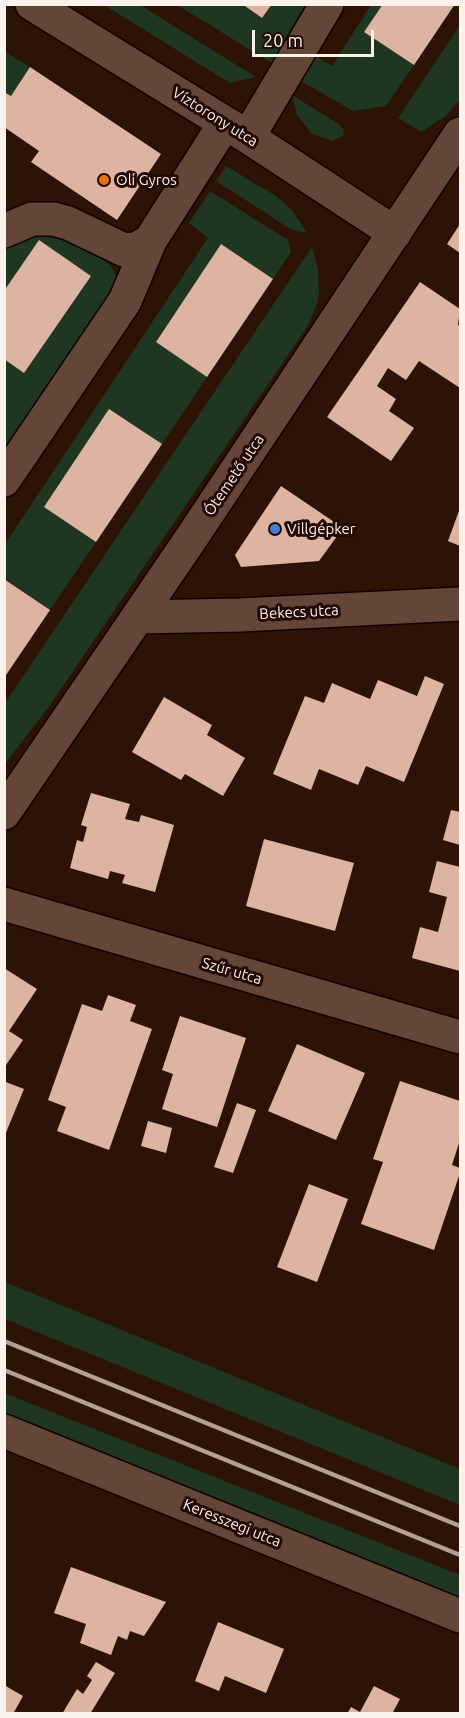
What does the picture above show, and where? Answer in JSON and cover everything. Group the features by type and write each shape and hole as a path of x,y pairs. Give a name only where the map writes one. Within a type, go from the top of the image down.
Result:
{"street":[{"name":"Víztorony utca","path":"32,4 237,130 395,233"},
{"path":"4,480 125,301 150,241 237,130 327,4"},
{"name":"Ótemető utca","path":"4,813 138,617 460,134"},
{"path":"4,231 32,219 53,219 68,223 124,250 136,249 150,241"},
{"name":"Bekecs utca","path":"138,617 252,615 460,604"},
{"name":"Szűr utca","path":"4,904 460,1037"},
{"name":"Keresszegi utca","path":"4,1431 460,1616"}],"green space":[{"path":"104,5 140,5 256,77 230,83"},
{"path":"177,5 242,5 262,18 272,5 305,5 272,63"},
{"path":"371,5 383,5 365,32 414,65 386,106 353,111 297,79 312,54 332,66"},
{"path":"460,25 460,99 446,116 421,132 398,118"},
{"path":"4,51 30,67 11,96 5,92"},
{"path":"292,95 340,125 344,130 343,136 332,141 311,133 297,115"},
{"path":"226,166 276,196 292,210 307,233 292,230 216,181"},
{"path":"210,191 288,240 291,252 273,279 221,244 156,341 207,377 162,444 45,507 96,542 50,610 5,579 5,544 208,238 189,223"},
{"path":"37,229 85,245 110,265 117,277 118,285 5,464 5,244"},
{"path":"312,247 318,269 319,292 317,304 307,327 50,705 5,764 5,703"},
{"path":"5,1282 460,1469 460,1505 5,1319"},
{"path":"4,1393 460,1575 460,1601 5,1415"}],"building":[{"path":"242,4 272,4 262,18"},
{"path":"383,4 455,4 414,65 364,32"},
{"path":"30,67 161,154 117,220 31,162 39,151 4,127 4,92 11,96"},
{"path":"460,224 460,253 447,244"},
{"path":"39,240 91,276 24,373 4,359 4,291"},
{"path":"221,244 273,279 207,377 156,342"},
{"path":"420,282 460,309 458,325 460,326 460,388 419,361 406,380 388,368 377,386 396,399 389,411 414,428 391,461 327,417"},
{"path":"109,409 162,444 96,542 44,507"},
{"path":"281,486 343,528 319,561 241,567 235,555"},
{"path":"460,508 460,546 448,541"},
{"path":"4,579 50,610 4,678"},
{"path":"425,676 444,684 404,782 366,766 358,785 319,769 311,790 273,774 305,696 324,703 332,683 370,699 378,680 417,696"},
{"path":"164,697 212,725 207,735 245,758 223,796 185,774 181,780 132,752"},
{"path":"91,793 130,804 125,819 139,822 141,815 174,825 155,892 122,883 125,875 110,871 108,879 70,868 77,840 83,842 87,827 81,825"},
{"path":"451,810 460,812 460,845 443,840"},
{"path":"264,839 354,863 335,931 246,906"},
{"path":"437,861 460,867 460,971 412,958 420,927 438,932 447,897 429,892"},
{"path":"4,968 37,989 9,1031 23,1040 4,1068"},
{"path":"108,995 136,1005 130,1021 152,1029 109,1150 57,1131 66,1107 48,1100 82,1004 102,1011"},
{"path":"180,1016 246,1038 217,1127 162,1109 173,1074 162,1070"},
{"path":"297,1044 365,1073 336,1140 268,1111"},
{"path":"400,1081 460,1101 460,1140 452,1165 460,1168 460,1173 434,1250 361,1224 383,1162 373,1159"},
{"path":"6,1082 24,1089 5,1135 4,1086"},
{"path":"237,1103 256,1110 233,1173 214,1167"},
{"path":"148,1121 172,1128 166,1153 141,1146"},
{"path":"309,1184 348,1199 317,1282 277,1267"},
{"path":"71,1567 166,1602 144,1636 130,1631 127,1640 118,1636 111,1655 80,1643 86,1624 54,1613"},
{"path":"218,1622 284,1649 266,1693 225,1676 219,1691 195,1681"},
{"path":"96,1662 115,1673 90,1714 62,1714 77,1689 83,1694 92,1680 87,1676"},
{"path":"4,1685 23,1696 13,1714 4,1714"},
{"path":"374,1686 400,1699 392,1714 347,1714 351,1707 360,1712"}],"railway":[{"path":"4,1341 460,1526"},
{"path":"4,1370 460,1555"}],"place":[{"name":"Oli Gyros","path":"104,180"},
{"name":"Villgépker","path":"275,529"}]}
